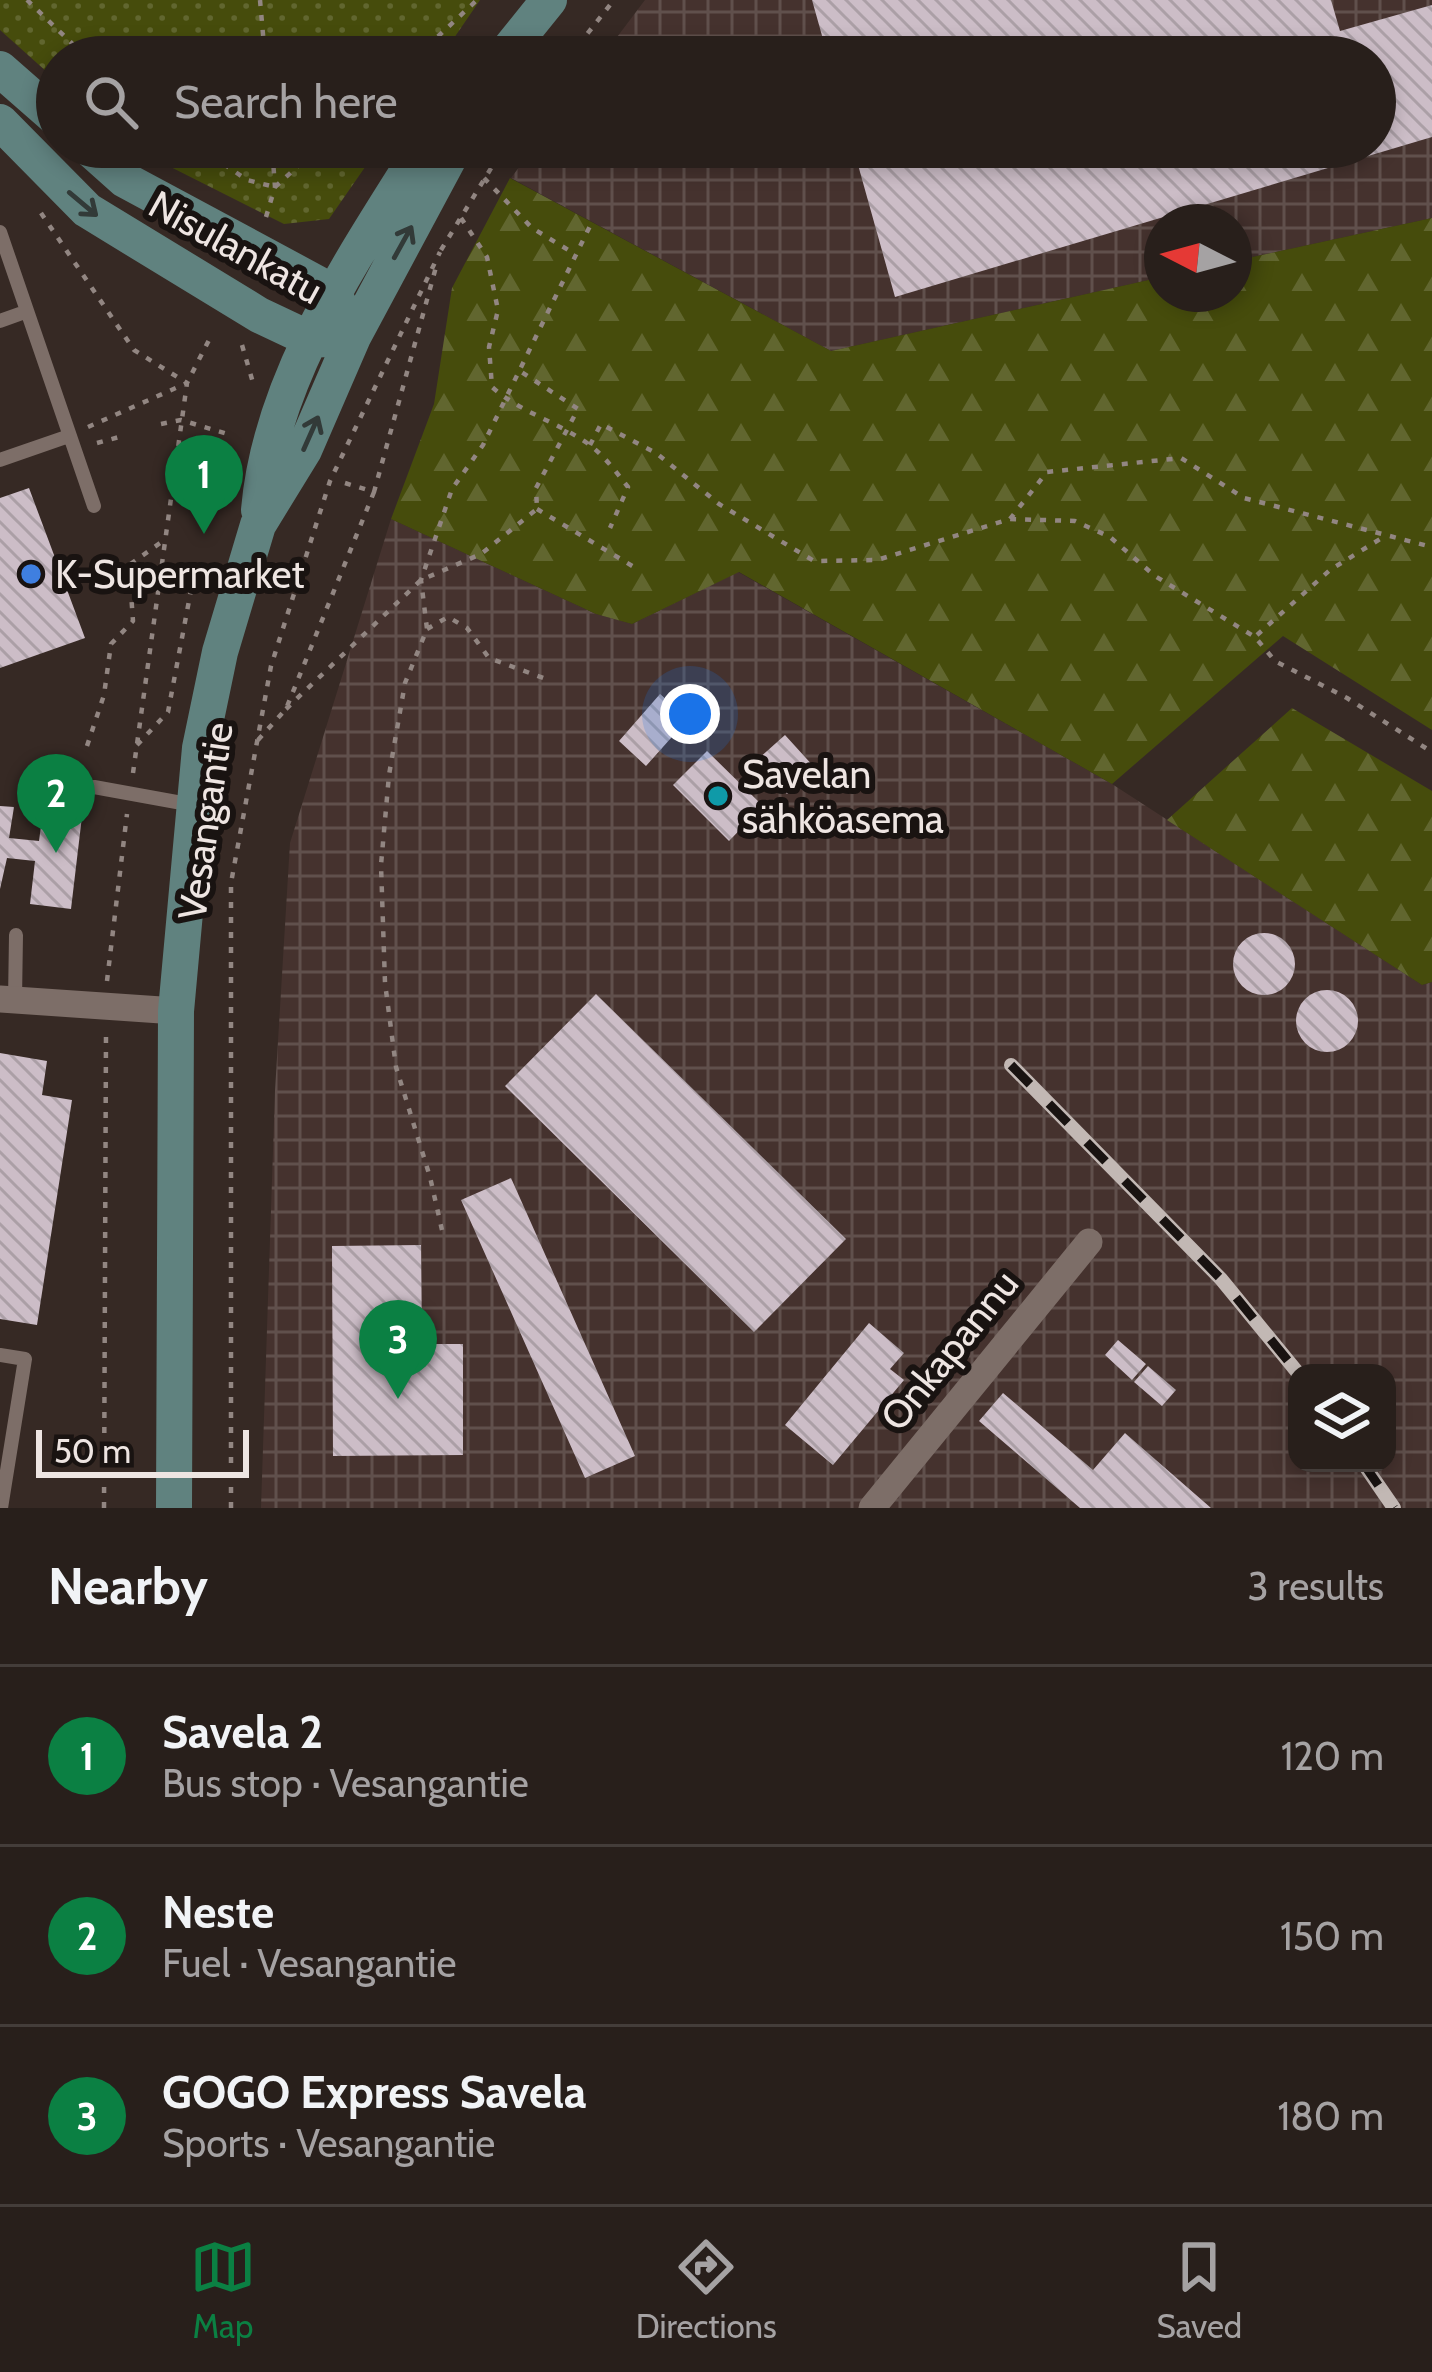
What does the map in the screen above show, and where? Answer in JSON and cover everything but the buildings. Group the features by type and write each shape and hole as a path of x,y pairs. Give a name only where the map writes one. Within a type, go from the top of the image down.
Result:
{"main road":[{"path":"519,36 549,0"},
{"path":"0,69 36,101"},
{"name":"Nisulankatu","path":"0,122 36,158"},
{"name":"Nisulankatu","path":"45,168 87,210 259,315 312,340 353,337 333,292 125,180 112,168"},
{"name":"Vesangantie","path":"174,1508 176,1011 200,748 220,652 258,525 276,423 333,292 410,168"},
{"name":"Vesangantie","path":"258,525 304,450 353,337 444,168"}],"street":[{"path":"7,1000 176,1011"},
{"name":"Onkapannu","path":"872,1508 1089,1242"}],"lane":[{"path":"0,232 94,506"},
{"path":"0,321 25,311"},
{"path":"0,460 69,436"},
{"path":"94,787 194,805"},
{"path":"7,1000 16,935"},
{"path":"0,1355 25,1359 1,1508"}],"path":[{"path":"27,0 64,36"},
{"path":"260,0 263,36"},
{"path":"438,36 477,0"},
{"path":"586,36 614,0"},
{"path":"230,168 247,180 275,187"},
{"path":"264,222 275,187 274,168"},
{"path":"275,187 296,168"},
{"path":"286,709 374,492 440,251 491,168"},
{"path":"484,178 532,228 575,254"},
{"path":"40,212 134,350 187,383"},
{"path":"461,218 488,256 497,310 489,347 492,388 590,445 628,487 610,528"},
{"path":"442,1230 396,1067 385,982 381,865 389,775 405,683 428,629 421,580 452,490 483,445 590,226"},
{"name":"Vesangantie","path":"231,1508 231,883 271,666 330,481 440,251"},
{"name":"Vesangantie","path":"104,1508 105,1008 181,420 187,383 210,338"},
{"path":"241,339 258,401"},
{"path":"518,369 578,409 536,488 536,509"},
{"path":"69,436 187,383"},
{"path":"161,424 181,420 231,435"},
{"path":"590,445 601,424 622,433 656,453 719,504 814,562 877,560 1010,519 1075,521 1110,537 1155,576 1255,637 1275,661 1347,698 1432,752"},
{"path":"217,496 234,458"},
{"path":"1010,519 1047,472 1181,458 1244,498 1432,547"},
{"path":"345,483 374,492"},
{"path":"257,741 421,580 482,554 536,509"},
{"path":"536,509 634,567"},
{"path":"1255,637 1330,570 1384,536"},
{"path":"87,746 104,694 111,644 133,621 129,565 165,540"},
{"path":"137,746 168,712 196,568"},
{"path":"428,629 448,617 467,628 489,658 546,679"}],"shaded area":[{"path":"645,0 1432,0 1432,218 1252,257 1252,204 1144,204 1144,281 831,351 511,178 518,168 1396,168 1396,36 618,36"},
{"path":"391,519 596,614 632,624 738,572 1112,784 1422,985 1432,982 1432,1508 261,1508 275,1091 290,843"}],"green space":[{"path":"0,0 480,0 455,36 36,36 36,62 0,30"},
{"path":"173,168 364,168 329,219 284,224"},
{"path":"510,178 831,351 1144,281 1144,312 1252,312 1252,257 1432,218 1432,730 1283,636 1112,784 739,572 632,624 596,614 391,519 434,404 452,288"},
{"path":"1292,708 1432,791 1432,982 1422,985 1167,820"}],"railway":[{"path":"1011,1065 1221,1279 1291,1364"},
{"path":"1369,1472 1394,1508"}],"place":[{"name":"Savela 2","path":"204,534"},
{"name":"K-Supermarket","path":"31,574"},
{"name":"Savelan sähköasema","path":"718,796"},
{"name":"Neste","path":"56,853"},
{"name":"GOGO Express Savela","path":"398,1399"}]}
